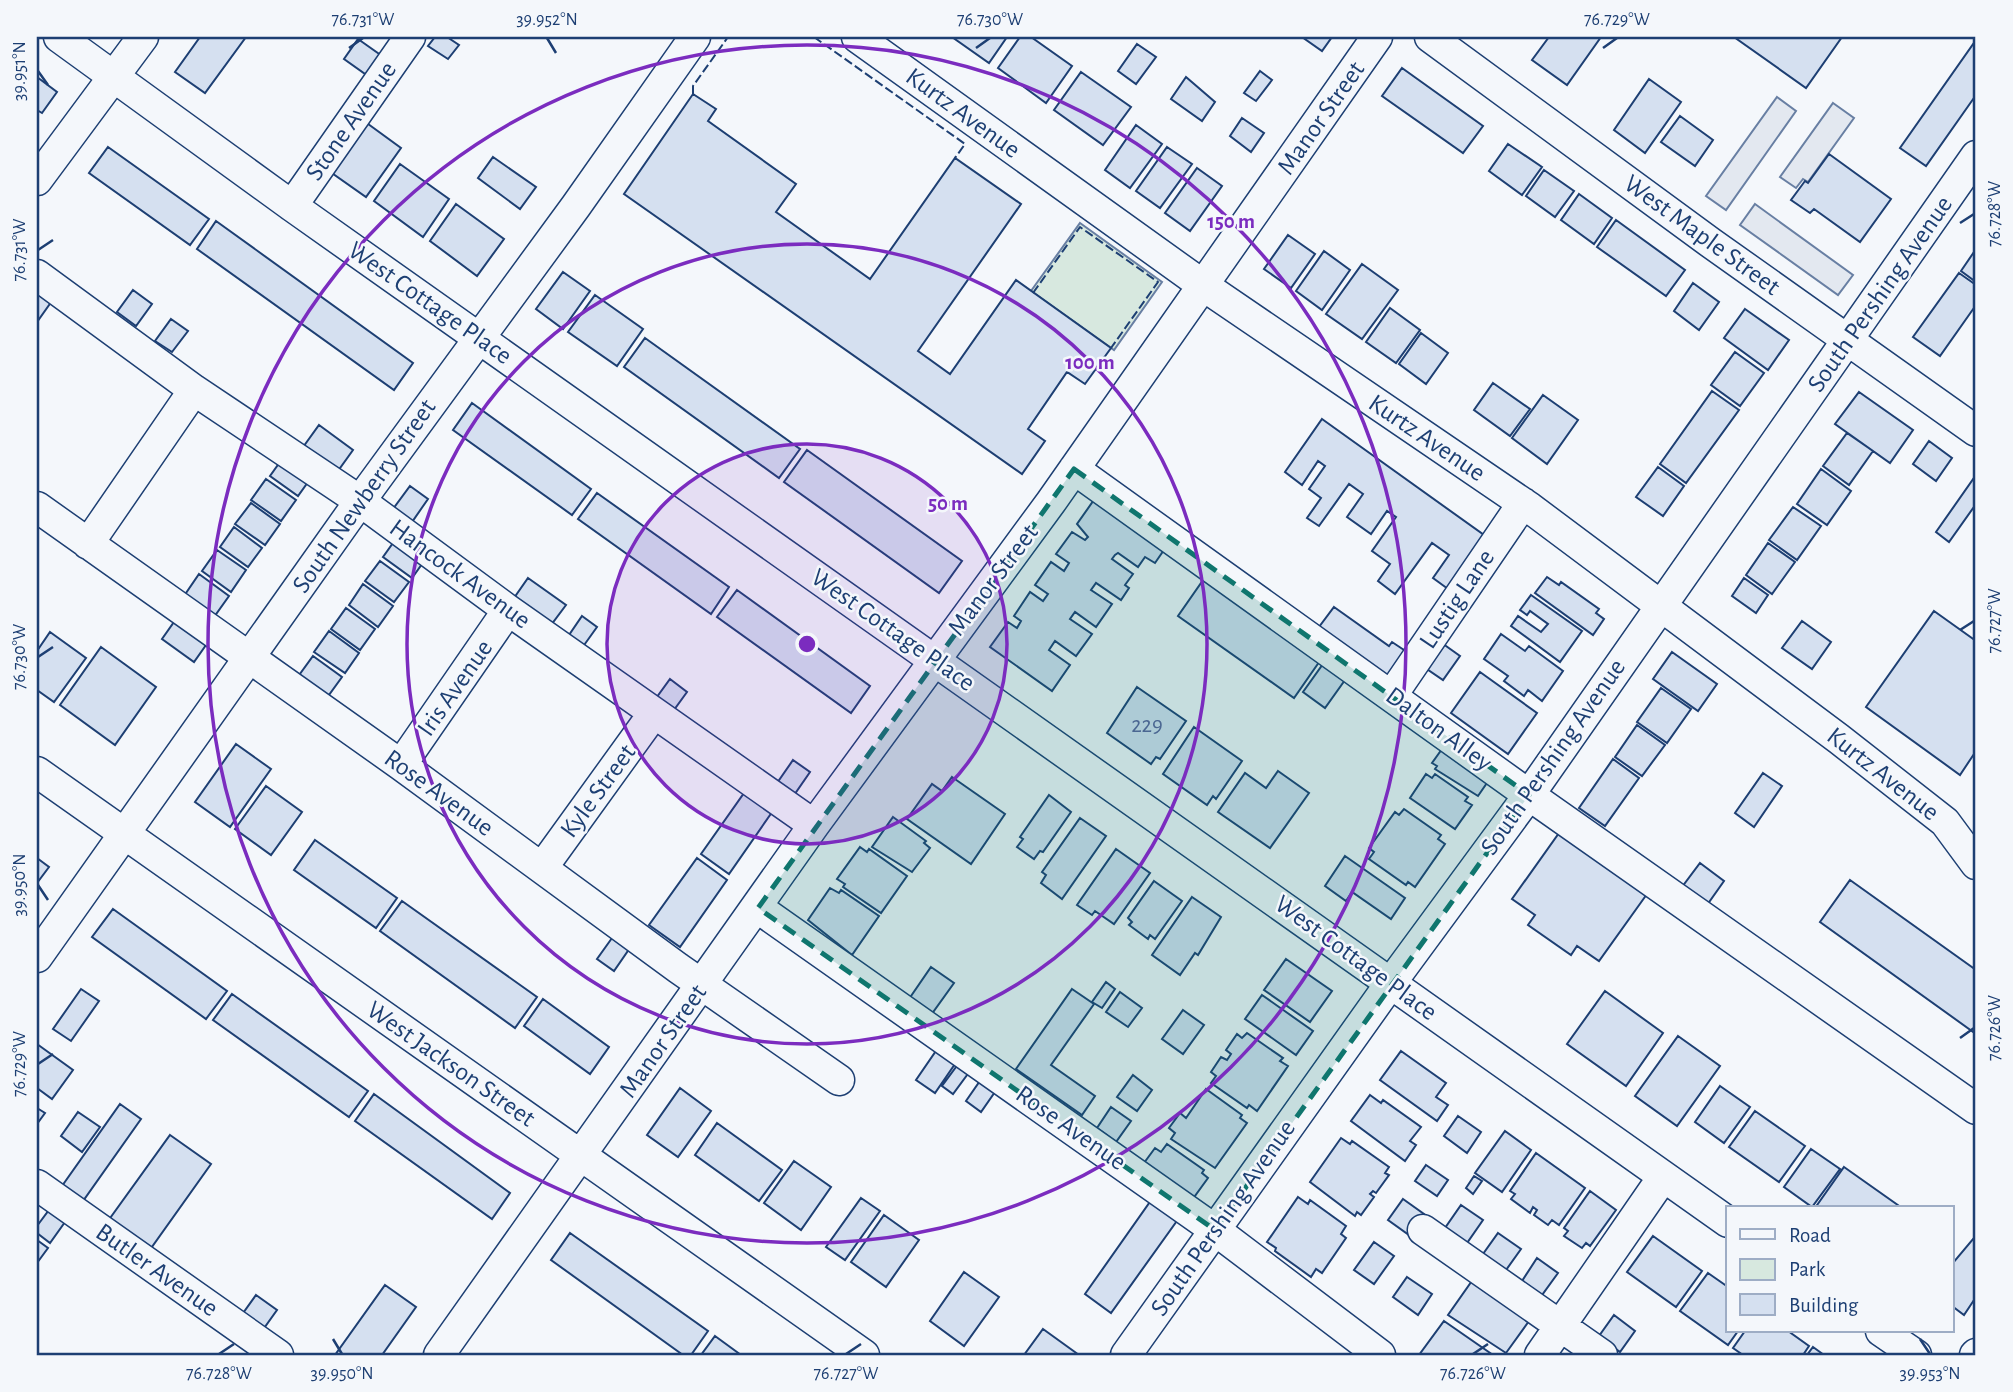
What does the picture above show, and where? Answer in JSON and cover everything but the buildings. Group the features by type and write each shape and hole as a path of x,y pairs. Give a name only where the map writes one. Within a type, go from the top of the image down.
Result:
{"street":[{"name":"West Cottage Place","path":"59,37 292,206 1726,1221"},
{"path":"37,180 143,37"},
{"name":"Stone Avenue","path":"292,206 410,37"},
{"name":"South Newberry Street","path":"37,957 247,658 477,337 576,206 695,37"},
{"name":"Kurtz Avenue","path":"857,37 1204,286 1523,503 1808,715 1945,822 1976,864"},
{"name":"Manor Street","path":"439,1355 758,908 814,825 1074,469 1377,37"},
{"name":"West Maple Street","path":"1430,37 1976,431"},
{"name":"South Pershing Avenue","path":"1126,1355 1390,984 1529,795 1658,606 1849,341 1976,156"},
{"name":"Hancock Avenue","path":"37,275 194,390 360,501 508,610 814,825"},
{"path":"88,544 194,390"},
{"name":"Dalton Alley","path":"1074,469 1529,795 1976,1109"},
{"name":"Lustig Lane","path":"1392,695 1523,503"},
{"name":"Rose Avenue","path":"37,507 401,765 702,985 839,1080"},
{"name":"Iris Avenue","path":"401,765 508,610"},
{"name":"Kyle Street","path":"542,868 654,713"},
{"name":"West Jackson Street","path":"37,772 864,1355"},
{"name":"Rose Avenue","path":"758,908 1215,1230 1380,1355"},
{"path":"1540,1355 1663,1177"},
{"name":"Butler Avenue","path":"37,1185 278,1355"},
{"path":"1423,1230 1602,1355"},
{"path":"1882,1332 1916,1355"}],"highlighted area":[{"path":"1074,469 1529,795 1215,1230 758,908"}],"green space":[{"path":"1080,223 1162,282 1114,350 1031,291"}],"shaded area":[{"path":"1777,97 1796,111 1726,210 1706,196"},
{"path":"1833,103 1854,118 1808,182 1803,179 1796,188 1780,177"},
{"path":"1755,204 1853,275 1838,295 1740,225"}],"fence":[{"path":"693,94 693,86 728,37"},
{"path":"814,37 965,144 955,158"},
{"path":"1033,293 1080,227 1158,282 1111,348"}]}
